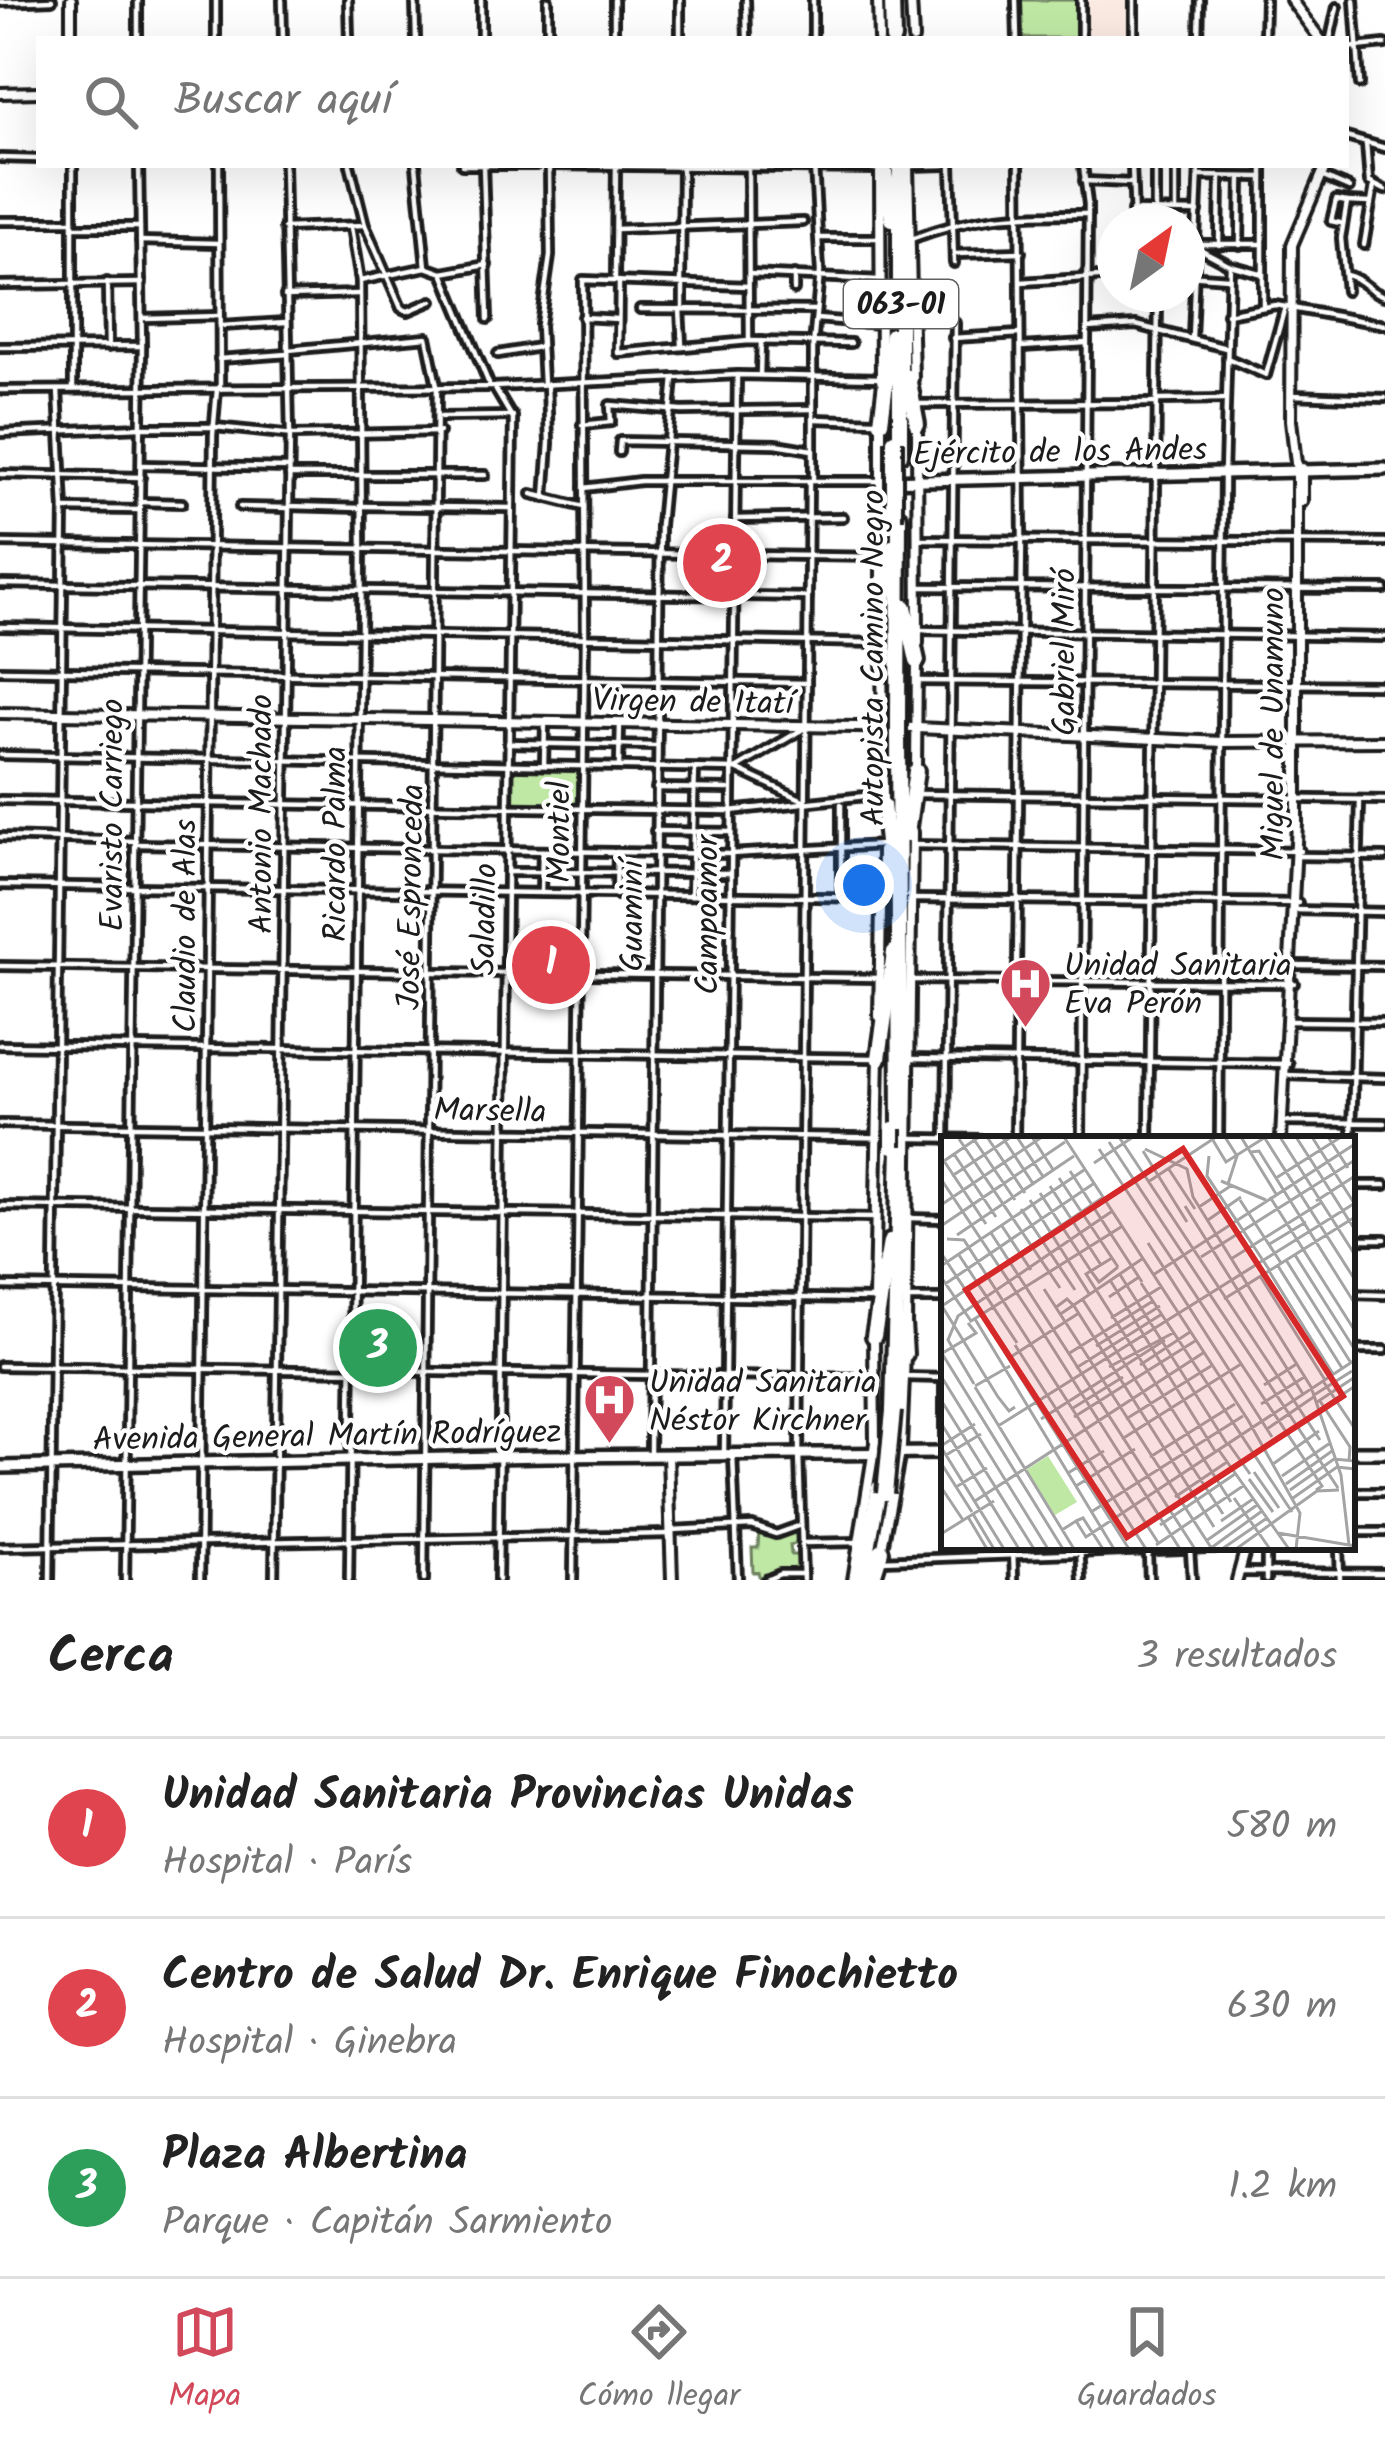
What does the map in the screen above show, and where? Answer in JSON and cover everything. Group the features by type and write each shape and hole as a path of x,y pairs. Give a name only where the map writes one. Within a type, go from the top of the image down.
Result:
{"highway":[{"path":"894,0 895,36"},
{"name":"Autopista Camino Negro","path":"895,168 898,308"},
{"name":"Autopista Camino Negro","path":"865,1580 882,1490 903,1218 894,952 895,168"},
{"path":"881,422 898,308"},
{"path":"898,308 917,424"},
{"path":"882,613 896,520"},
{"name":"Autopista Camino Negro","path":"893,726 896,520"},
{"path":"899,549 917,661"},
{"path":"896,895 916,771"},
{"path":"883,800 896,895"},
{"name":"Autopista Camino Negro","path":"889,1410 890,1242 906,981 896,895"},
{"path":"879,1058 894,952"},
{"path":"906,981 908,1098"},
{"path":"903,1218 905,1354"},
{"path":"874,1336 890,1242"},
{"path":"865,1580 866,1507"},
{"path":"865,1580 880,1556"}],"main road":[{"name":"Ejército de los Andes","path":"881,481 1385,469"},
{"name":"Avenida General Martín Rodríguez","path":"0,1467 941,1453"}],"street":[{"path":"0,2 52,0"},
{"path":"71,0 71,36"},
{"path":"137,0 138,36"},
{"path":"215,0 216,36"},
{"path":"282,0 283,36"},
{"path":"348,0 349,36"},
{"path":"415,0 416,36"},
{"path":"481,0 481,36"},
{"path":"548,0 548,36"},
{"path":"614,0 614,36"},
{"path":"680,0 680,36"},
{"path":"746,0 747,36"},
{"path":"813,0 813,36"},
{"path":"878,0 879,36"},
{"path":"911,0 913,36"},
{"path":"1016,0 1017,36"},
{"path":"1081,0 1081,36"},
{"path":"1134,0 1134,36"},
{"path":"1199,36 1200,0"},
{"path":"1264,0 1264,36"},
{"path":"1292,0 1318,36"},
{"path":"1354,0 1360,84"},
{"path":"1331,36 1337,7"},
{"path":"1349,49 1385,44"},
{"path":"0,93 36,92"},
{"path":"1349,138 1385,147"},
{"path":"1366,143 1369,182 1385,190"},
{"path":"0,158 36,159"},
{"path":"73,168 74,389"},
{"name":"Evaristo Carriego","path":"125,1580 142,389 140,168"},
{"name":"Claudio de Alas","path":"200,1580 214,428 220,316 218,168"},
{"name":"Antonio Machado","path":"274,1580 290,434 284,168"},
{"path":"351,168 365,225 401,308 432,301"},
{"path":"416,168 426,267"},
{"path":"483,168 488,319"},
{"path":"545,498 549,443 540,320 550,256 550,168"},
{"path":"616,168 618,353 749,341 851,343"},
{"path":"682,168 682,347"},
{"path":"748,168 749,341"},
{"path":"766,1580 780,1574 803,1577 799,1454 808,518 819,276 814,168"},
{"path":"895,168 880,238 880,324 883,644 893,726 882,845 896,895"},
{"path":"865,1580 860,1542 874,1453 879,978 911,845 917,728 919,481 911,239 895,168"},
{"path":"948,168 954,263"},
{"path":"1015,1136 1022,540 1019,168"},
{"name":"Gabriel Miró","path":"1081,1136 1088,587 1088,214 1083,168"},
{"path":"1132,168 1132,204"},
{"path":"1154,204 1155,168"},
{"path":"1175,204 1176,168"},
{"path":"1198,168 1198,204"},
{"path":"1263,168 1263,308"},
{"name":"Miguel de Unamuno","path":"1283,1136 1298,854 1300,472 1293,395 1292,245 1325,168"},
{"path":"1198,176 1263,177"},
{"path":"1322,176 1349,188"},
{"path":"1219,245 1220,177"},
{"path":"1240,244 1241,177"},
{"path":"1084,181 1132,183"},
{"path":"1364,245 1373,186"},
{"path":"1342,224 1331,221 1336,200 1370,203"},
{"path":"1346,291 1342,224 1347,202"},
{"path":"911,239 952,223 1021,214 1088,214"},
{"path":"0,221 140,227"},
{"path":"616,229 803,222"},
{"path":"284,228 365,225"},
{"name":"Ricardo Palma","path":"349,1580 362,549 360,281 351,227"},
{"path":"819,238 880,238"},
{"path":"140,242 218,243"},
{"path":"1205,246 1263,244"},
{"path":"1205,250 1230,265 1263,274"},
{"path":"954,253 1021,252"},
{"path":"360,281 426,267 443,273 487,265"},
{"path":"1219,1136 1230,265"},
{"path":"443,273 491,387 513,416"},
{"path":"748,274 880,280"},
{"path":"794,274 794,290"},
{"path":"1205,275 1228,278"},
{"path":"1346,275 1385,296"},
{"path":"1021,282 1097,277"},
{"name":"Montiel","path":"573,1580 585,638 583,280 617,281"},
{"path":"617,281 748,286"},
{"path":"107,282 108,347"},
{"path":"0,285 142,283"},
{"path":"286,296 360,294"},
{"path":"640,309 816,310"},
{"path":"1226,358 1267,375 1291,309"},
{"path":"1227,314 1291,309 1385,325"},
{"path":"1149,1136 1158,312"},
{"path":"1192,339 1194,312"},
{"path":"142,318 220,316"},
{"path":"582,316 618,319"},
{"path":"816,319 880,324"},
{"path":"219,326 287,322"},
{"path":"946,1136 956,322"},
{"path":"1087,328 1127,324 1226,348"},
{"path":"953,338 1021,334"},
{"name":"José Espronceda","path":"361,341 428,338 437,386 424,1580"},
{"path":"219,359 361,341"},
{"path":"760,375 761,341"},
{"path":"1021,347 1087,343"},
{"path":"0,347 142,346"},
{"path":"498,354 541,346"},
{"path":"0,390 491,387 736,375 881,378"},
{"name":"Campoamor","path":"736,375 724,1377 738,1580"},
{"name":"Guaminí","path":"650,1454 658,638 664,481 674,378"},
{"path":"50,1580 64,509 58,389"},
{"path":"1293,395 1385,398"},
{"path":"915,404 1225,399"},
{"path":"582,424 611,422 610,405 670,410 813,409"},
{"path":"438,417 513,416"},
{"name":"Saladillo","path":"498,1580 513,416"},
{"path":"813,419 881,422"},
{"path":"0,433 141,428 290,434 439,432"},
{"path":"619,452 620,441 776,444 812,451"},
{"path":"141,465 361,476 485,475"},
{"path":"0,474 141,478"},
{"name":"Ejército de los Andes","path":"584,488 664,481 881,481"},
{"path":"532,494 584,507"},
{"path":"64,509 182,503"},
{"path":"240,507 510,508"},
{"path":"735,519 843,517"},
{"path":"919,538 1385,542"},
{"path":"0,543 882,557"},
{"path":"0,584 808,597"},
{"path":"919,587 1385,589"},
{"path":"0,627 883,644"},
{"path":"918,631 1385,637"},
{"path":"0,670 807,683"},
{"path":"917,681 1385,685"},
{"name":"Virgen de Itatí","path":"0,713 893,726 1223,742 1385,741"},
{"path":"544,722 544,764"},
{"path":"619,766 620,723"},
{"path":"734,769 806,726"},
{"path":"508,743 657,746"},
{"path":"0,755 734,769 805,801"},
{"path":"691,896 695,768"},
{"path":"656,788 731,789"},
{"path":"914,794 1385,800"},
{"path":"0,800 730,811 805,801 883,800"},
{"path":"1352,1136 1360,800"},
{"path":"841,804 841,897"},
{"path":"655,831 730,832"},
{"path":"0,837 284,848 692,854 882,845"},
{"path":"911,845 1385,856"},
{"path":"542,850 542,893"},
{"path":"616,895 617,852"},
{"path":"508,872 730,873"},
{"path":"0,885 730,897 896,895 1221,902 1385,911"},
{"path":"1293,965 1385,966"},
{"path":"0,966 879,978"},
{"path":"899,1137 910,1058 906,981 1292,983"},
{"path":"1290,1021 1385,1022"},
{"path":"0,1045 879,1058"},
{"path":"910,1058 1287,1064"},
{"path":"1286,1075 1385,1078"},
{"path":"1284,1122 1385,1123"},
{"name":"Marsella","path":"0,1124 941,1139"},
{"path":"1355,1185 1385,1184"},
{"path":"0,1206 876,1218"},
{"path":"941,1219 903,1218 907,1299 901,1453 880,1556 1080,1550 1082,1580"},
{"path":"0,1286 874,1299"},
{"path":"1355,1294 1385,1295"},
{"path":"907,1299 941,1299"},
{"path":"0,1366 874,1378"},
{"path":"906,1378 941,1381"},
{"path":"668,1455 672,1580"},
{"path":"0,1547 574,1536 752,1526 776,1534 801,1525"},
{"path":"802,1543 860,1542"},
{"path":"946,1550 946,1556"},
{"path":"1148,1550 1149,1580"},
{"path":"1190,1550 1192,1580"},
{"path":"1013,1551 1014,1580"},
{"path":"1237,1577 1385,1573"}],"shaded area":[{"path":"1084,0 1130,0 1129,36 1083,36"}],"green space":[{"path":"1019,0 1076,0 1076,36 1019,36"},
{"path":"508,764 582,766 582,808 509,807"},
{"path":"356,1329 399,1329 399,1368 356,1367"},
{"path":"759,1530 777,1536 798,1531 798,1543 790,1545 791,1555 799,1555 799,1570 775,1571 760,1580 758,1572 753,1572 752,1548 758,1548"}],"place":[{"name":"Centro de Salud Dr. Enrique Finochietto","path":"722,563"},
{"name":"Unidad Sanitaria Provincias Unidas","path":"551,965"},
{"name":"Unidad Sanitaria Eva Perón","path":"1025,1029"},
{"name":"Plaza Albertina","path":"378,1348"},
{"name":"Unidad Sanitaria Néstor Kirchner","path":"610,1446"}]}
